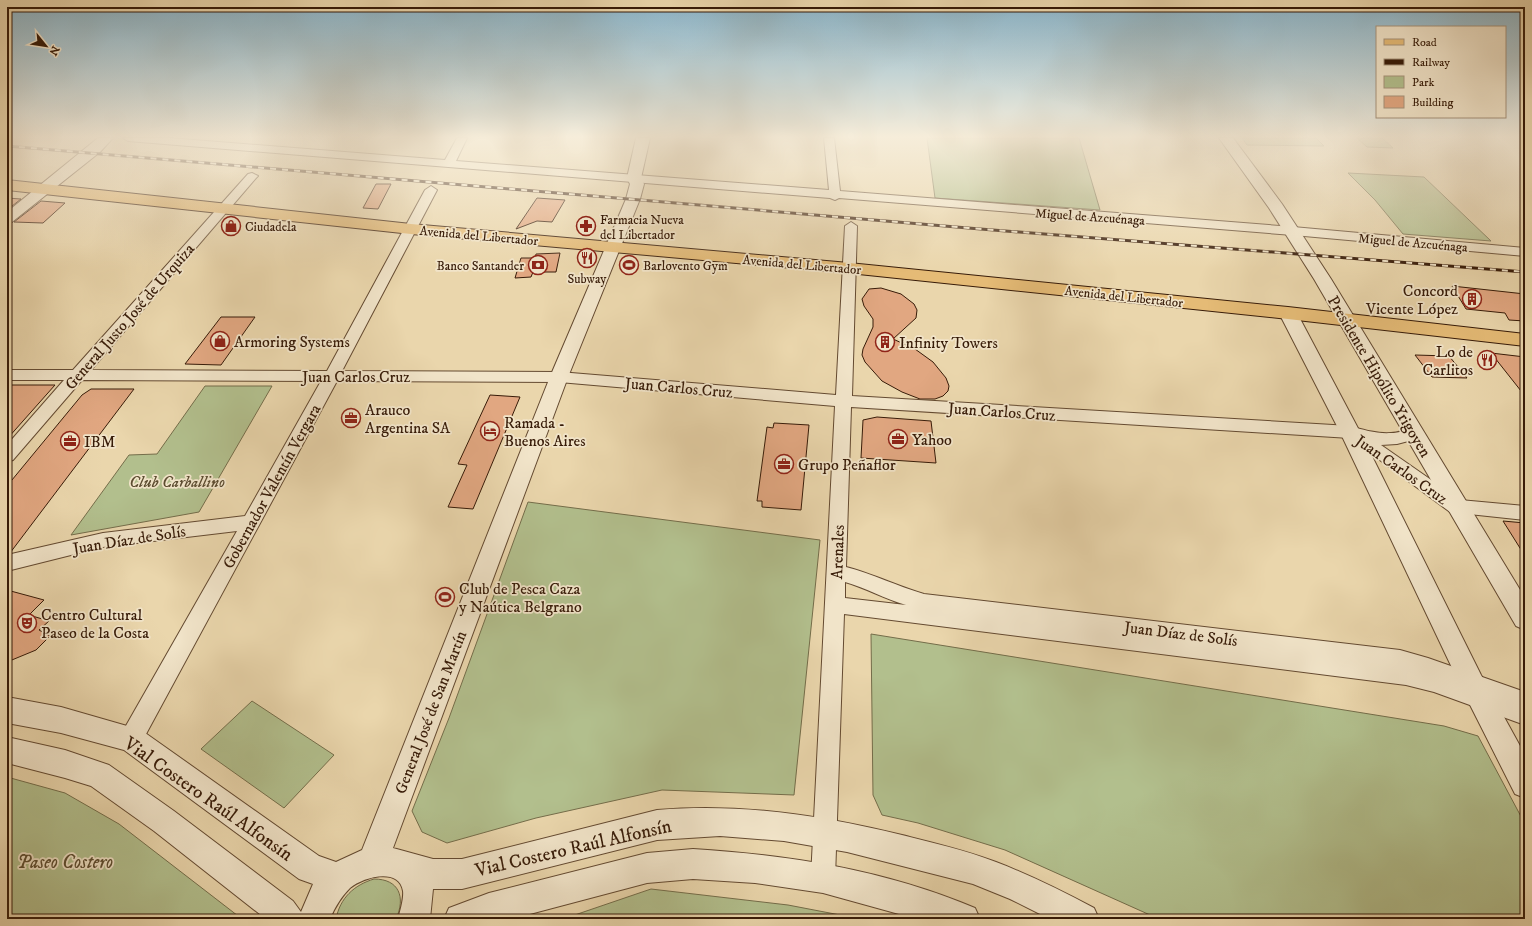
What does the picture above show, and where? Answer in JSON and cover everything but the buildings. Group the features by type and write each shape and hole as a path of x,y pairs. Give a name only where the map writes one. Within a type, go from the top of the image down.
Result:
{"main road":[{"name":"Avenida del Libertador","path":"7,185 411,229 849,268 1348,319 1525,340"}],"street":[{"path":"7,219 53,181"},
{"name":"General Justo José de Urquiza","path":"7,456 247,181"},
{"name":"General José de San Martín","path":"373,860 559,376 633,199 637,184 636,181"},
{"name":"Miguel de Azcuénaga","path":"670,181 1525,252"},
{"path":"833,181 835,196"},
{"name":"Presidente Hipólito Yrigoyen","path":"1257,181 1293,232 1348,319 1456,507 1525,619"},
{"name":"Gobernador Valentín Vergara","path":"131,739 332,376 432,190"},
{"name":"Arenales","path":"823,878 851,226"},
{"path":"1288,313 1350,432 1525,784"},
{"name":"Juan Carlos Cruz","path":"7,375 559,376 843,401 1350,432 1376,440 1400,439 1414,434"},
{"name":"Juan Carlos Cruz","path":"1350,432 1456,507 1525,513"},
{"name":"Juan Díaz de Solís","path":"7,563 104,540 251,522"},
{"name":"Juan Díaz de Solís","path":"836,572 865,580 895,594 924,602 1400,659 1478,692 1525,715"},
{"name":"Juan Díaz de Solís","path":"835,605 1406,675 1525,702"},
{"name":"Vial Costero Raúl Alfonsín","path":"7,710 61,720 131,739 310,868 338,878"},
{"path":"7,750 65,764 99,775 170,826 282,912 288,919"},
{"name":"Vial Costero Raúl Alfonsín","path":"373,860 386,859 397,862 406,868 433,874 462,874 657,825 678,822 704,821 761,824 825,833 894,848 981,871 1012,884 1083,919"},
{"path":"314,919 316,911 325,894 338,878 349,870 373,860"},
{"path":"460,919 489,909 640,870 670,865 719,864 823,878 895,896 964,919"},
{"path":"406,868 415,879 418,893 417,909 414,919"}],"green space":[{"path":"933,181 1092,181 1100,210 935,198"},
{"path":"1356,181 1428,181 1491,241 1403,234 1375,200"},
{"name":"Club Carballino","path":"205,386 272,386 199,512 71,535 129,455 157,454"},
{"path":"528,502 820,540 794,795 662,790 536,818 447,843 422,832 412,811 449,718"},
{"path":"871,634 1444,726 1478,736 1525,824 1525,919 1159,919 1005,850 918,823 882,815 873,795"},
{"path":"252,701 334,755 284,808 201,749"},
{"name":"Paseo Costero","path":"7,777 65,793 119,824 242,919 7,919"},
{"path":"374,879 389,882 395,886 398,891 400,903 396,919 336,919 341,905 349,893 360,885"},
{"path":"651,889 788,905 861,919 563,919"}],"railway":[{"path":"420,181 968,228 1525,272"}],"place":[{"name":"Ciudadela","path":"231,226"},
{"name":"Farmacia Nueva del Libertador","path":"586,226"},
{"name":"Subway","path":"587,258"},
{"name":"Banco Santander","path":"538,265"},
{"name":"Barlovento Gym","path":"629,265"},
{"name":"Concord Vicente López","path":"1472,299"},
{"name":"Armoring Systems","path":"220,341"},
{"name":"Infinity Towers","path":"885,342"},
{"name":"Lo de Carlitos","path":"1487,360"},
{"name":"Arauco Argentina SA","path":"351,418"},
{"name":"Ramada - Buenos Aires","path":"490,431"},
{"name":"Yahoo","path":"898,439"},
{"name":"IBM","path":"70,441"},
{"name":"Grupo Peñaflor","path":"784,464"},
{"name":"Club de Pesca Caza y Naútica Belgrano","path":"445,597"},
{"name":"Centro Cultural Paseo de la Costa","path":"27,623"}]}
